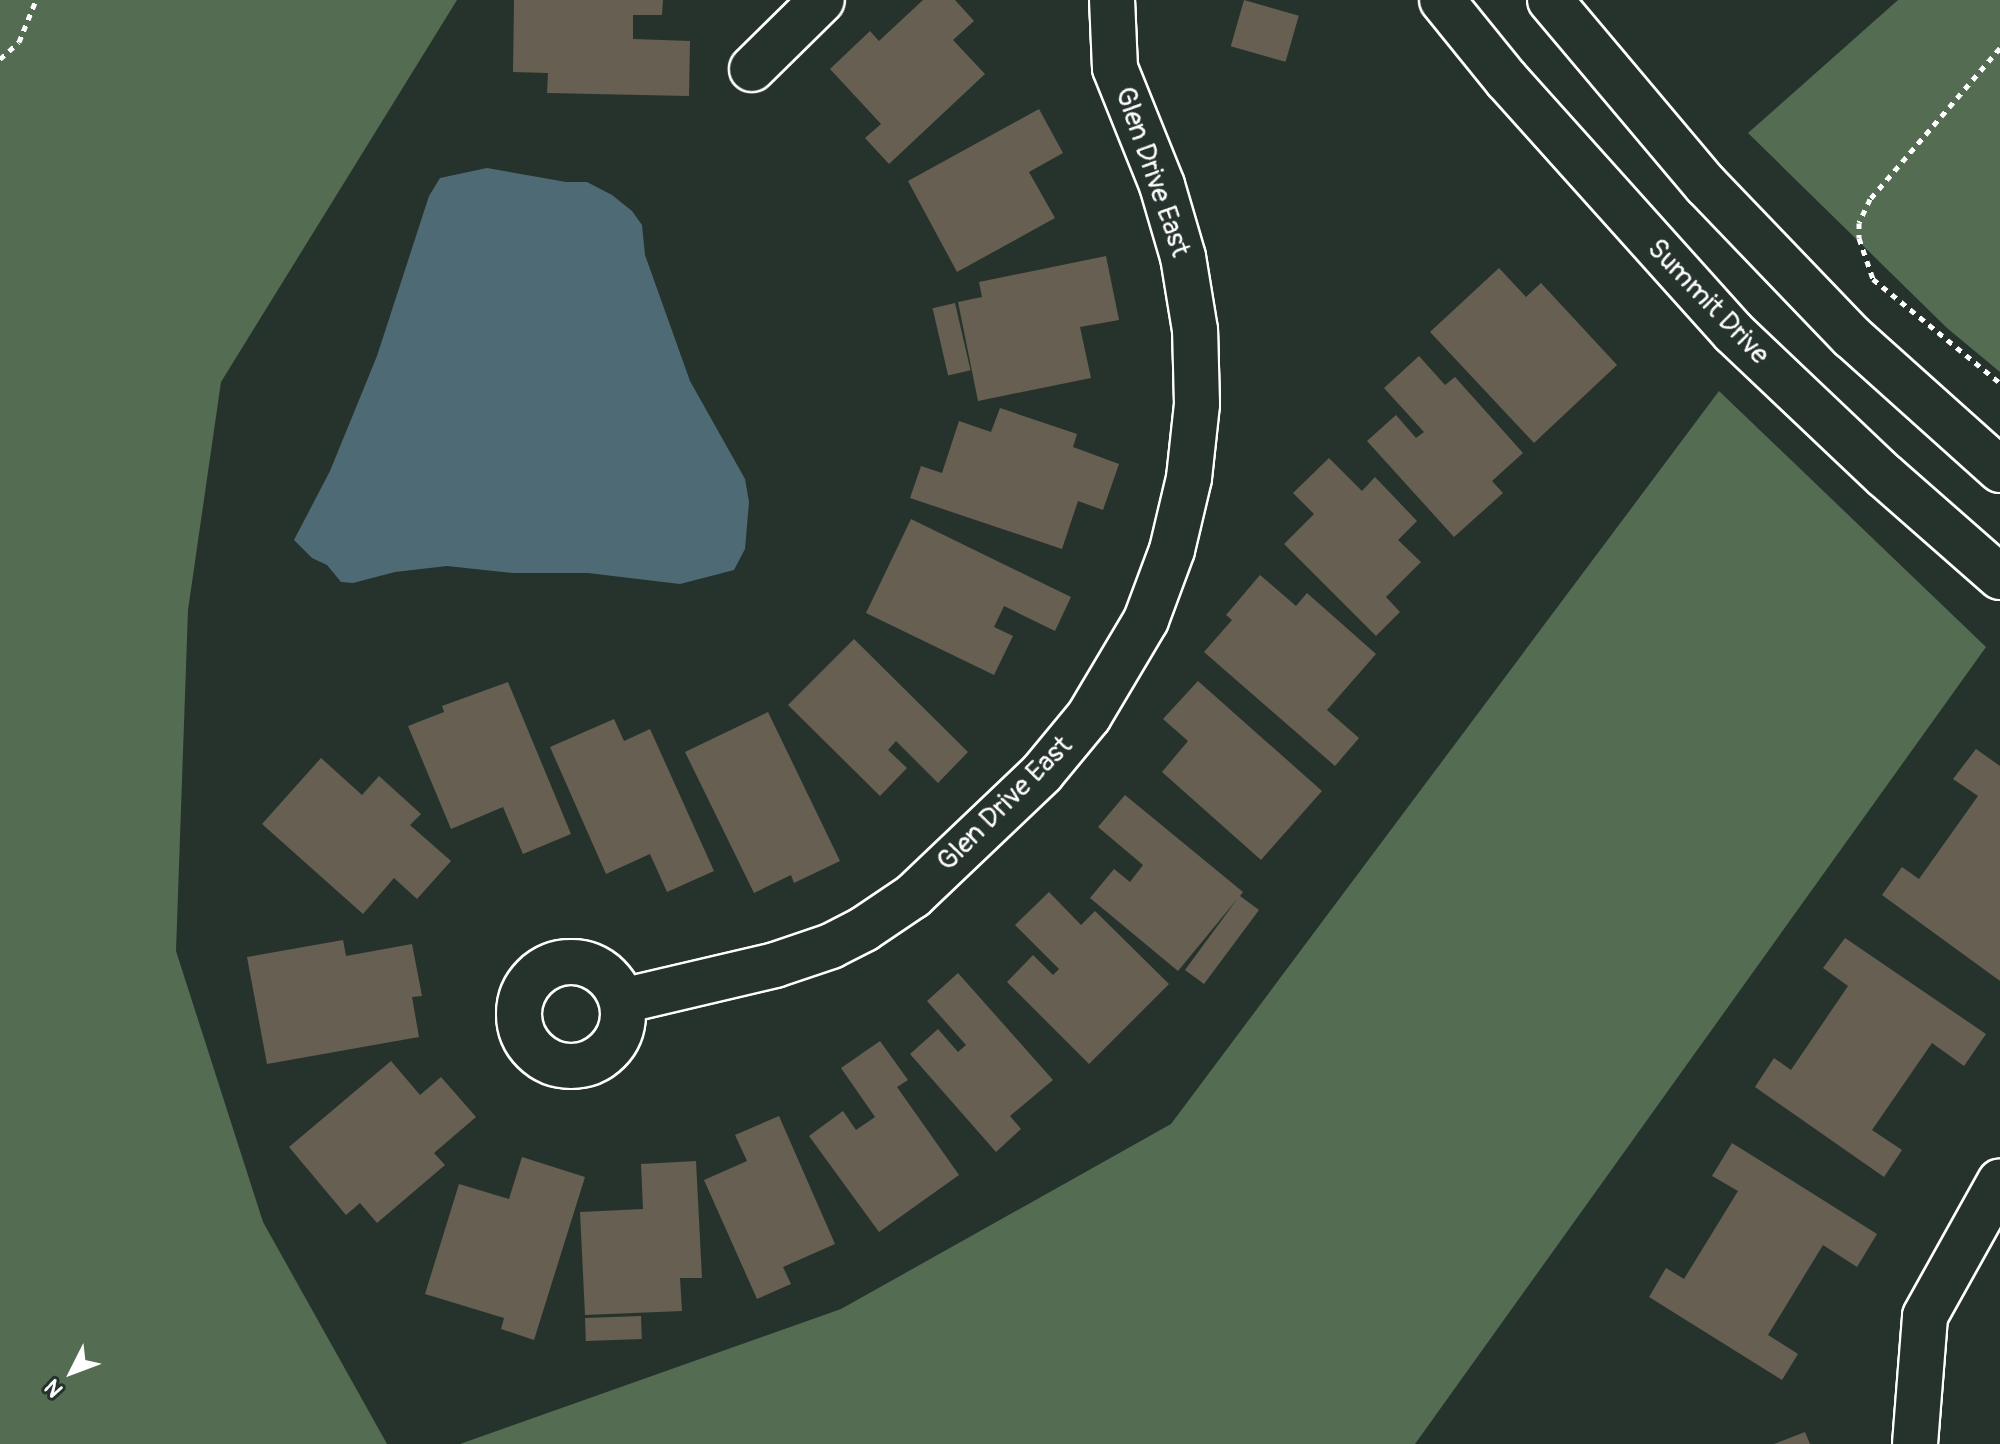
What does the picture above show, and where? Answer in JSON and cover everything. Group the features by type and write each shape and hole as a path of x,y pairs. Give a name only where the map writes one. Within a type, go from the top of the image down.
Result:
{"street":[{"path":"752,69 822,0"},
{"name":"Glen Drive East","path":"622,1001 775,965 831,946 864,929 913,896 1042,773 1089,716 1146,620 1172,550 1189,478 1197,404 1195,330 1183,257 1162,185 1115,68 1112,0"},
{"name":"Summit Drive","path":"1442,0 1506,79 1733,332 1885,476 2000,577"},
{"path":"1550,0 1706,185 1841,326 2000,470"},
{"path":"1915,1444 1925,1316 2000,1181"}],"path":[{"path":"0,59 19,42 36,0"},
{"path":"2000,48 1870,199 1859,223 1859,238 1873,279 2000,383"}],"green space":[{"path":"0,0 457,0 221,382 188,610 176,951 263,1222 387,1444 0,1444"},
{"path":"1898,0 2000,0 2000,372 1947,328 1748,133"},
{"path":"1719,391 1986,647 1415,1444 460,1444 841,1309 1171,1124"}],"water":[{"path":"487,168 566,182 587,182 612,195 632,211 642,225 645,255 690,381 745,479 749,502 745,549 734,570 680,584 588,573 513,573 447,566 395,572 353,583 341,582 327,565 312,558 294,540 330,471 377,356 429,196 440,178"}],"building":[{"path":"514,0 663,0 662,15 633,15 633,39 690,41 689,96 547,93 548,73 513,72"},
{"path":"923,0 955,0 974,21 953,40 985,74 889,164 865,138 881,124 830,69 870,31 879,41"},
{"path":"1244,0 1299,16 1286,62 1231,46"},
{"path":"1039,109 1063,153 1029,172 1055,218 957,272 908,181"},
{"path":"1106,256 1119,320 1080,327 1091,378 978,401 958,302 982,297 979,282"},
{"path":"1499,268 1526,297 1541,283 1617,365 1534,443 1430,332"},
{"path":"955,303 971,370 948,375 933,308"},
{"path":"1419,356 1445,385 1455,377 1523,453 1492,481 1503,493 1454,537 1367,441 1396,415 1416,438 1424,432 1384,388"},
{"path":"1000,408 1077,434 1073,447 1119,464 1103,510 1078,501 1062,549 910,498 921,466 942,473 959,421 991,432"},
{"path":"1329,458 1362,491 1375,477 1417,521 1398,540 1421,562 1386,597 1400,612 1376,636 1284,544 1314,514 1293,493"},
{"path":"911,519 1071,597 1055,631 1004,606 994,627 1013,636 994,675 866,613"},
{"path":"1260,575 1296,606 1307,593 1376,654 1327,710 1359,738 1335,766 1204,652 1232,620 1226,615"},
{"path":"854,639 968,752 938,783 896,741 888,750 907,768 880,796 788,705"},
{"path":"1198,681 1322,791 1261,860 1162,772 1188,741 1163,719"},
{"path":"508,682 571,834 523,854 503,807 451,829 408,726 444,712 442,706"},
{"path":"768,712 840,861 794,883 791,875 754,893 685,752"},
{"path":"614,719 624,741 650,729 714,871 667,892 650,854 606,874 550,747"},
{"path":"1976,749 2000,766 2000,981 1882,895 1902,867 1919,879 1978,796 1953,779"},
{"path":"321,758 362,795 379,776 421,814 410,825 451,861 417,899 394,878 363,914 262,824"},
{"path":"1125,795 1243,892 1240,896 1259,910 1204,984 1185,970 1238,898 1178,971 1090,898 1114,869 1130,882 1143,865 1098,827"},
{"path":"1049,892 1081,925 1095,911 1169,984 1089,1064 1007,982 1033,955 1053,975 1059,969 1015,925"},
{"path":"1845,938 1986,1034 1964,1066 1932,1043 1872,1130 1902,1150 1884,1177 1755,1087 1774,1058 1791,1070 1848,986 1823,968"},
{"path":"343,940 346,956 412,944 422,996 412,997 419,1037 267,1064 247,957"},
{"path":"958,973 1053,1080 1010,1116 1021,1129 996,1152 910,1054 938,1029 958,1052 966,1045 927,1001"},
{"path":"880,1041 908,1080 897,1087 959,1175 879,1232 809,1136 843,1111 856,1130 875,1117 841,1068"},
{"path":"391,1061 420,1095 441,1077 476,1117 434,1153 445,1165 377,1223 360,1203 346,1215 289,1147"},
{"path":"779,1116 835,1244 783,1267 791,1284 757,1299 704,1180 747,1161 735,1135"},
{"path":"1732,1143 1877,1234 1857,1267 1823,1245 1768,1335 1798,1354 1782,1380 1649,1297 1666,1268 1684,1279 1738,1191 1712,1176"},
{"path":"522,1157 585,1177 534,1340 501,1329 504,1318 425,1294 459,1184 509,1199"},
{"path":"696,1161 702,1278 680,1278 682,1311 585,1315 580,1212 643,1209 641,1164"},
{"path":"641,1316 642,1339 586,1341 585,1318"},
{"path":"1805,1432 1810,1444 1774,1444"}]}
